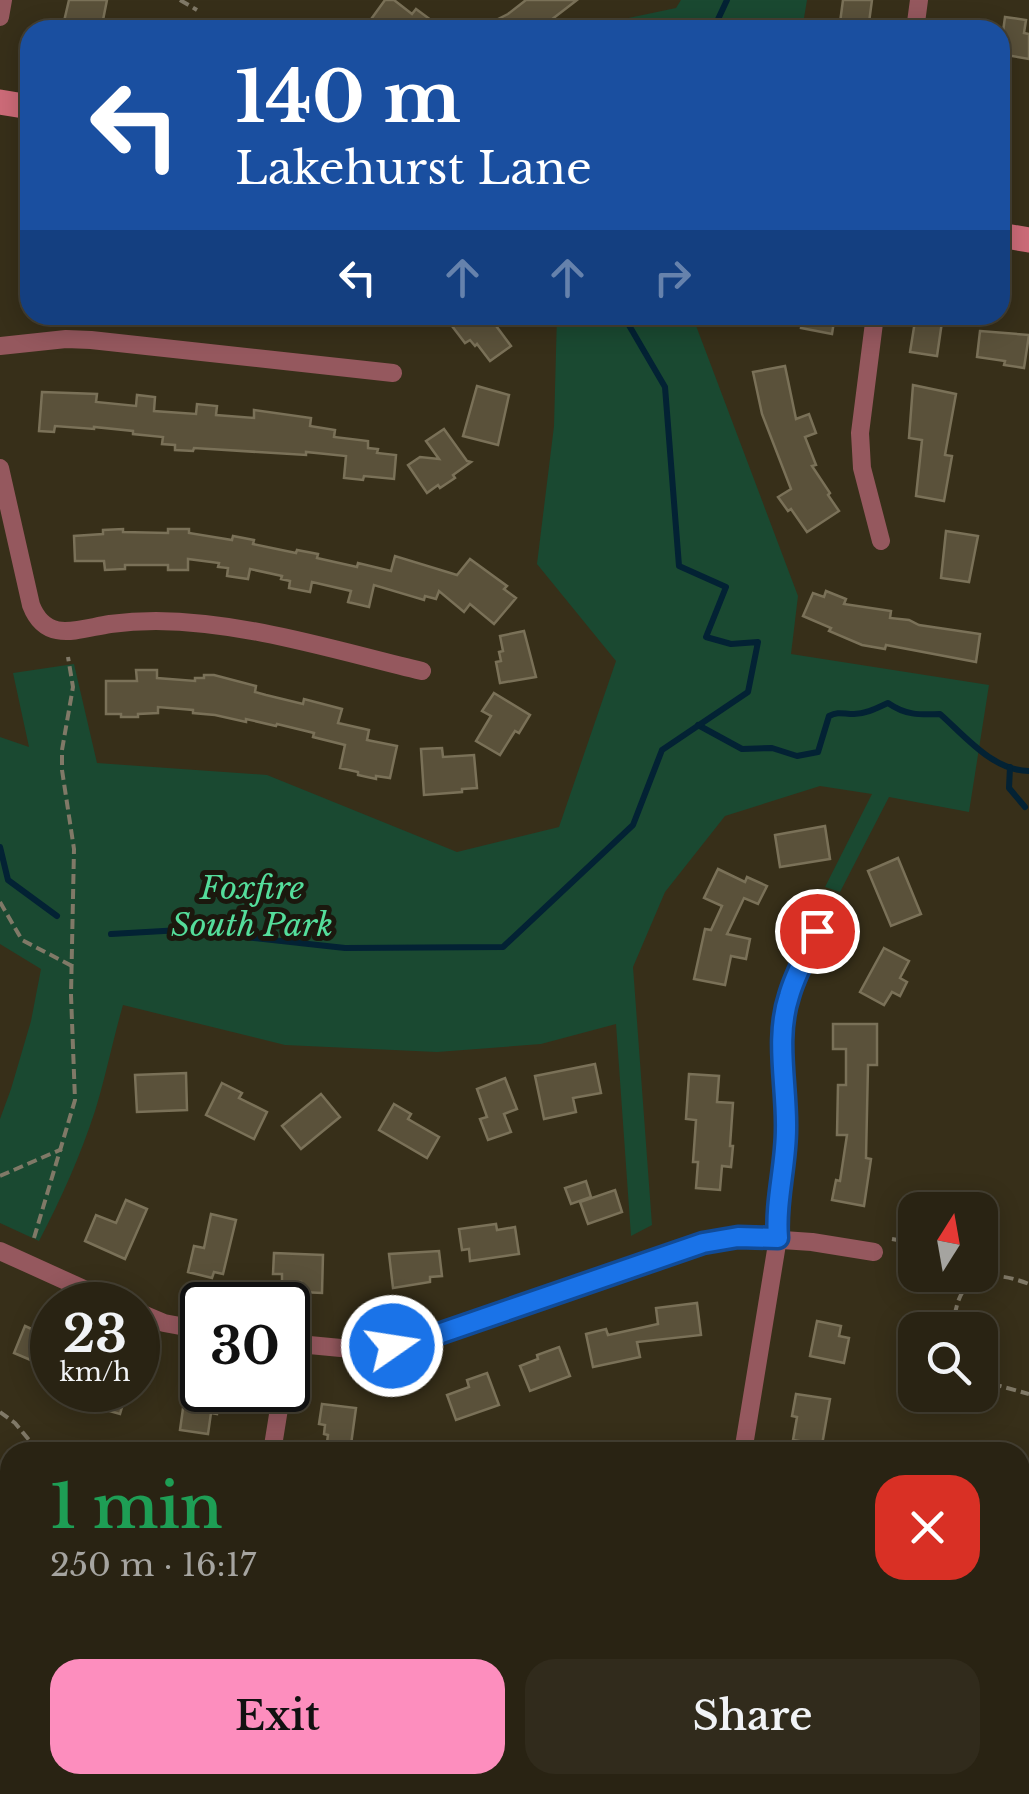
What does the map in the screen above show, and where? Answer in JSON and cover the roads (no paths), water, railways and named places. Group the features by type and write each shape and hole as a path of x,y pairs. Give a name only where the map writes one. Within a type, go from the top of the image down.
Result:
{"street":[{"path":"0,17 3,0"},
{"path":"874,325 860,434 862,468 881,541"},
{"path":"0,346 90,340 393,373"},
{"path":"0,468 30,605 38,620 57,630 155,621 226,626 422,671"},
{"path":"745,1442 778,1238 776,1218 786,1128 783,1026 788,996 817,931"},
{"path":"310,1349 362,1350 421,1340 703,1243 738,1237 778,1238 874,1252"},
{"path":"0,1251 68,1282"},
{"path":"274,1442 278,1412"}],"waterway":[{"path":"718,20 727,0"},
{"path":"111,934 181,930 345,948 503,947 633,825 662,750 748,692 758,642 731,644 706,637 726,587 679,566 665,387 629,325"},
{"path":"698,725 742,749 772,748 797,756 818,752 829,716 863,713 888,703 912,713 940,714 992,759 1029,771"},
{"path":"1010,767 1009,788 1025,807"},
{"path":"0,847 8,880 57,916"}],"park label":[{"name":"Foxfire South Park","path":"252,906"}]}
